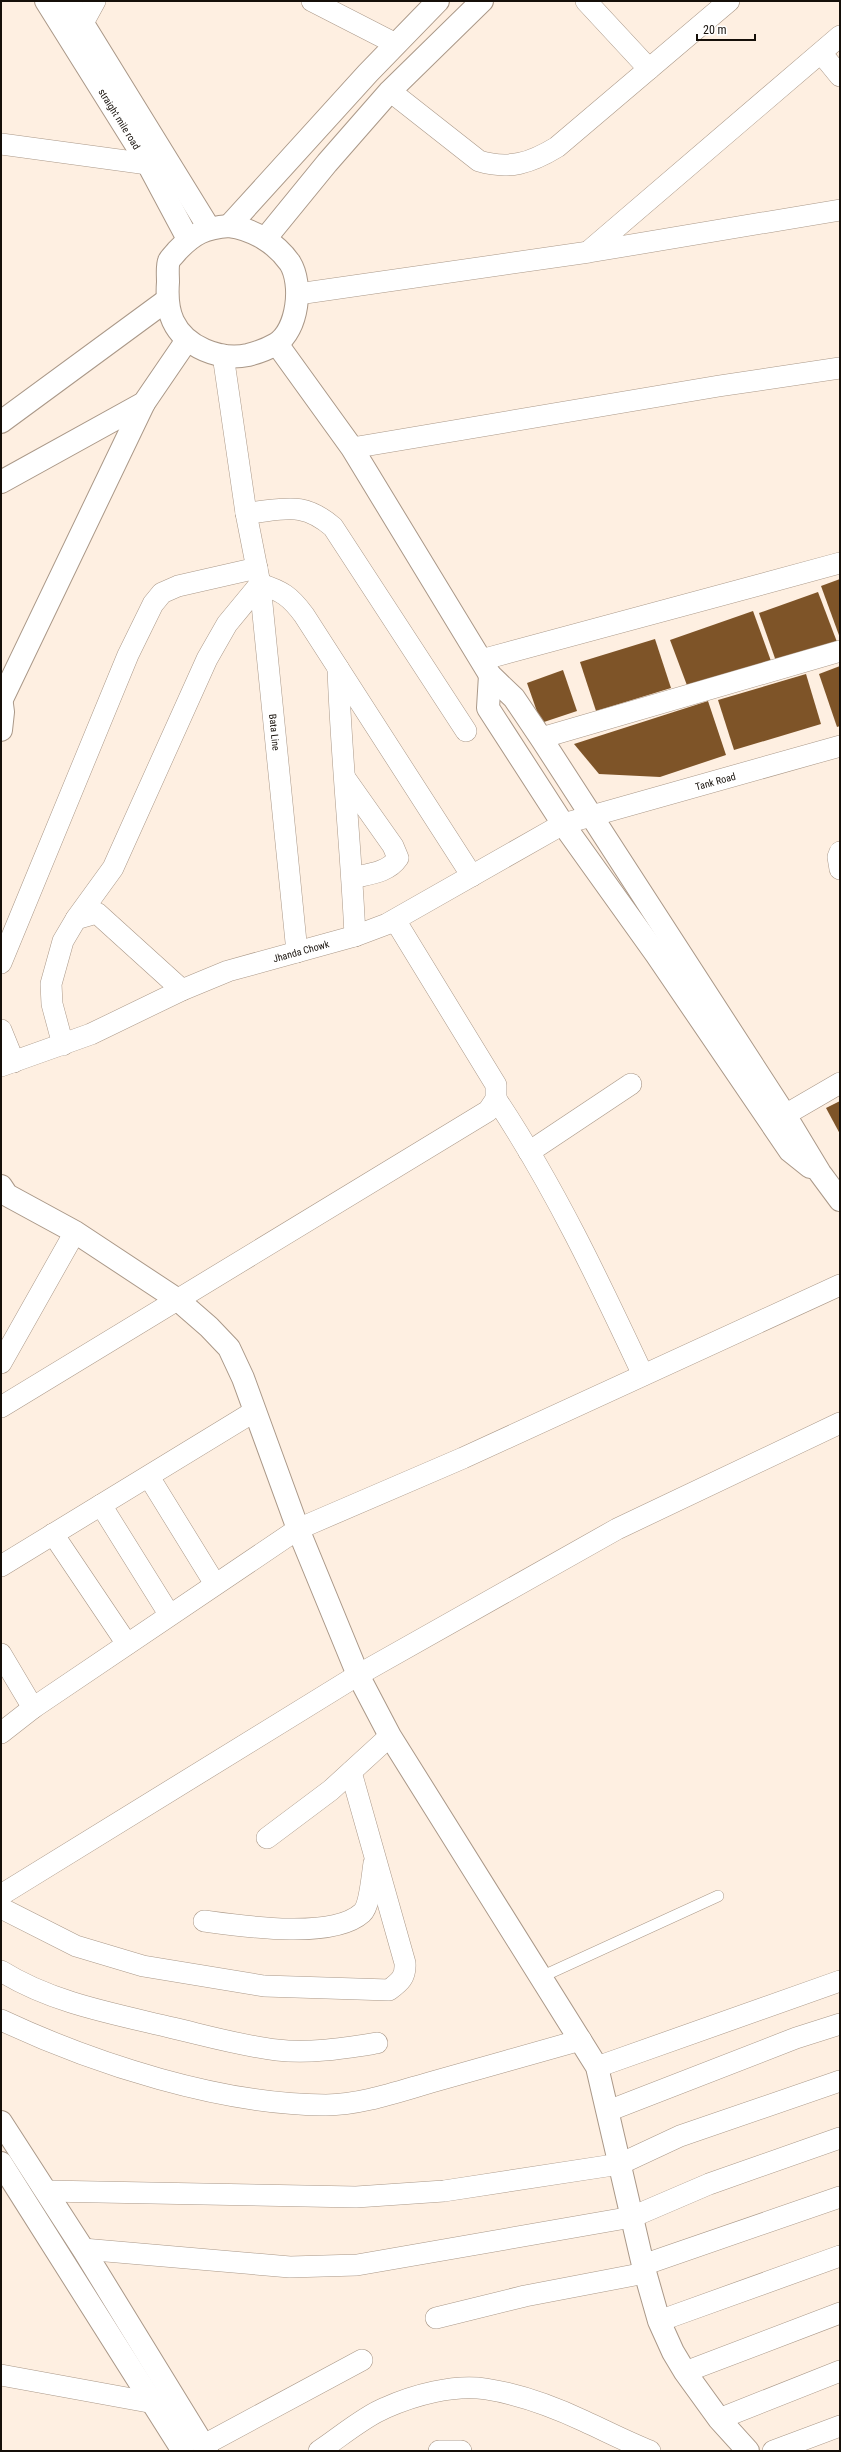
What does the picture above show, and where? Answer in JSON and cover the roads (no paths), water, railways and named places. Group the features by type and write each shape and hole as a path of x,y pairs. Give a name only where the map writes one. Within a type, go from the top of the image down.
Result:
{"street":[{"name":"straight mile road","path":"46,1 148,164 188,239"},
{"name":"straight mile road","path":"69,1 219,227"},
{"path":"83,23 95,1"},
{"path":"312,1 396,44"},
{"path":"219,227 438,1"},
{"path":"265,239 327,163 390,91 482,1"},
{"path":"586,1 649,69"},
{"path":"390,91 479,161 495,166 513,166 537,160 557,147 729,1"},
{"path":"589,252 822,54 840,36"},
{"path":"822,54 840,76"},
{"path":"1,144 148,164"},
{"path":"298,294 589,252 840,210"},
{"path":"219,227 246,228 265,239 290,264 298,294 292,324 277,344 247,355 223,355 204,351 187,340 173,321 167,300 169,261 188,239 219,227"},
{"path":"1,422 167,300"},
{"path":"1,730 2,698 144,403 187,340"},
{"path":"277,344 352,448 485,668 514,698 541,738 785,1115 820,1173 840,1200"},
{"name":"Bata Line","path":"223,355 246,513 258,576 297,952"},
{"path":"352,448 718,386 840,368"},
{"path":"1,482 144,403"},
{"path":"246,513 301,508 319,515 333,527 466,731"},
{"path":"485,668 840,562"},
{"path":"64,1044 52,1004 51,984 63,941 76,919 113,868 207,659 227,624 258,576"},
{"path":"1,963 128,655 153,604 162,593 178,586 258,576 293,600 472,876"},
{"path":"541,738 840,651"},
{"path":"338,668 341,752 345,777 355,936"},
{"path":"485,668 488,708 563,824 656,954 790,1151 801,1162 820,1173"},
{"name":"Tank Road","path":"591,816 840,746"},
{"path":"345,777 392,846 398,858 393,865 386,869 352,878"},
{"name":"Jhanda Chowk","path":"8,1064 91,1034 182,990 228,971 355,936 395,920 563,824 591,816"},
{"path":"840,852 838,857 840,869"},
{"path":"76,919 98,913 182,990"},
{"path":"1,1407 488,1111 496,1099 498,1091 491,1076 395,920"},
{"path":"1,1030 8,1064"},
{"path":"785,1115 840,1083"},
{"path":"529,1152 631,1084"},
{"path":"496,1099 529,1152 594,1269 643,1375"},
{"path":"3,1191 75,1232 178,1300 209,1327 229,1348 255,1411 298,1529 358,1676 390,1736 597,2066 644,2269 659,2321 673,2352 685,2372 719,2419 748,2451"},
{"path":"1,1363 75,1232"},
{"path":"1,1733 33,1708 169,1614 298,1529 463,1458 840,1285"},
{"path":"1,1566 255,1411"},
{"path":"1,1895 358,1676 617,1529 840,1423"},
{"path":"149,1477 215,1584"},
{"path":"101,1505 169,1614"},
{"path":"53,1534 127,1644"},
{"path":"1,1654 33,1708"},
{"path":"267,1838 332,1790 390,1736"},
{"path":"1,1908 76,1946 143,1966 264,1986 389,1990 400,1982 406,1973 405,1963 351,1772"},
{"path":"204,1921 268,1929 289,1929 330,1926 352,1919 363,1913 367,1906 375,1856"},
{"path":"1,1971 21,1984 73,2002 219,2039 278,2050 334,2049 377,2043"},
{"path":"597,2066 840,1981"},
{"path":"1,2020 36,2036 118,2066 218,2093 327,2105 380,2097 581,2040"},
{"path":"608,2111 796,2038 840,2024"},
{"path":"46,2191 356,2197 444,2191 620,2164 680,2136 840,2081"},
{"path":"1,2122 83,2249 198,2449"},
{"path":"83,2249 290,2267 357,2265 632,2217 709,2184 840,2138"},
{"path":"1,2163 154,2402 198,2449"},
{"path":"436,2318 644,2269 840,2197"},
{"path":"659,2321 840,2256"},
{"path":"685,2372 840,2313"},
{"path":"198,2449 362,2360"},
{"path":"719,2419 840,2371"},
{"path":"1,2375 154,2402"},
{"path":"319,2451 384,2408 426,2394 457,2389 485,2389 534,2402 584,2420 627,2442 650,2451"},
{"path":"773,2451 840,2426"},
{"path":"439,2451 461,2451"}],"lane":[{"path":"541,1977 718,1896"}]}
